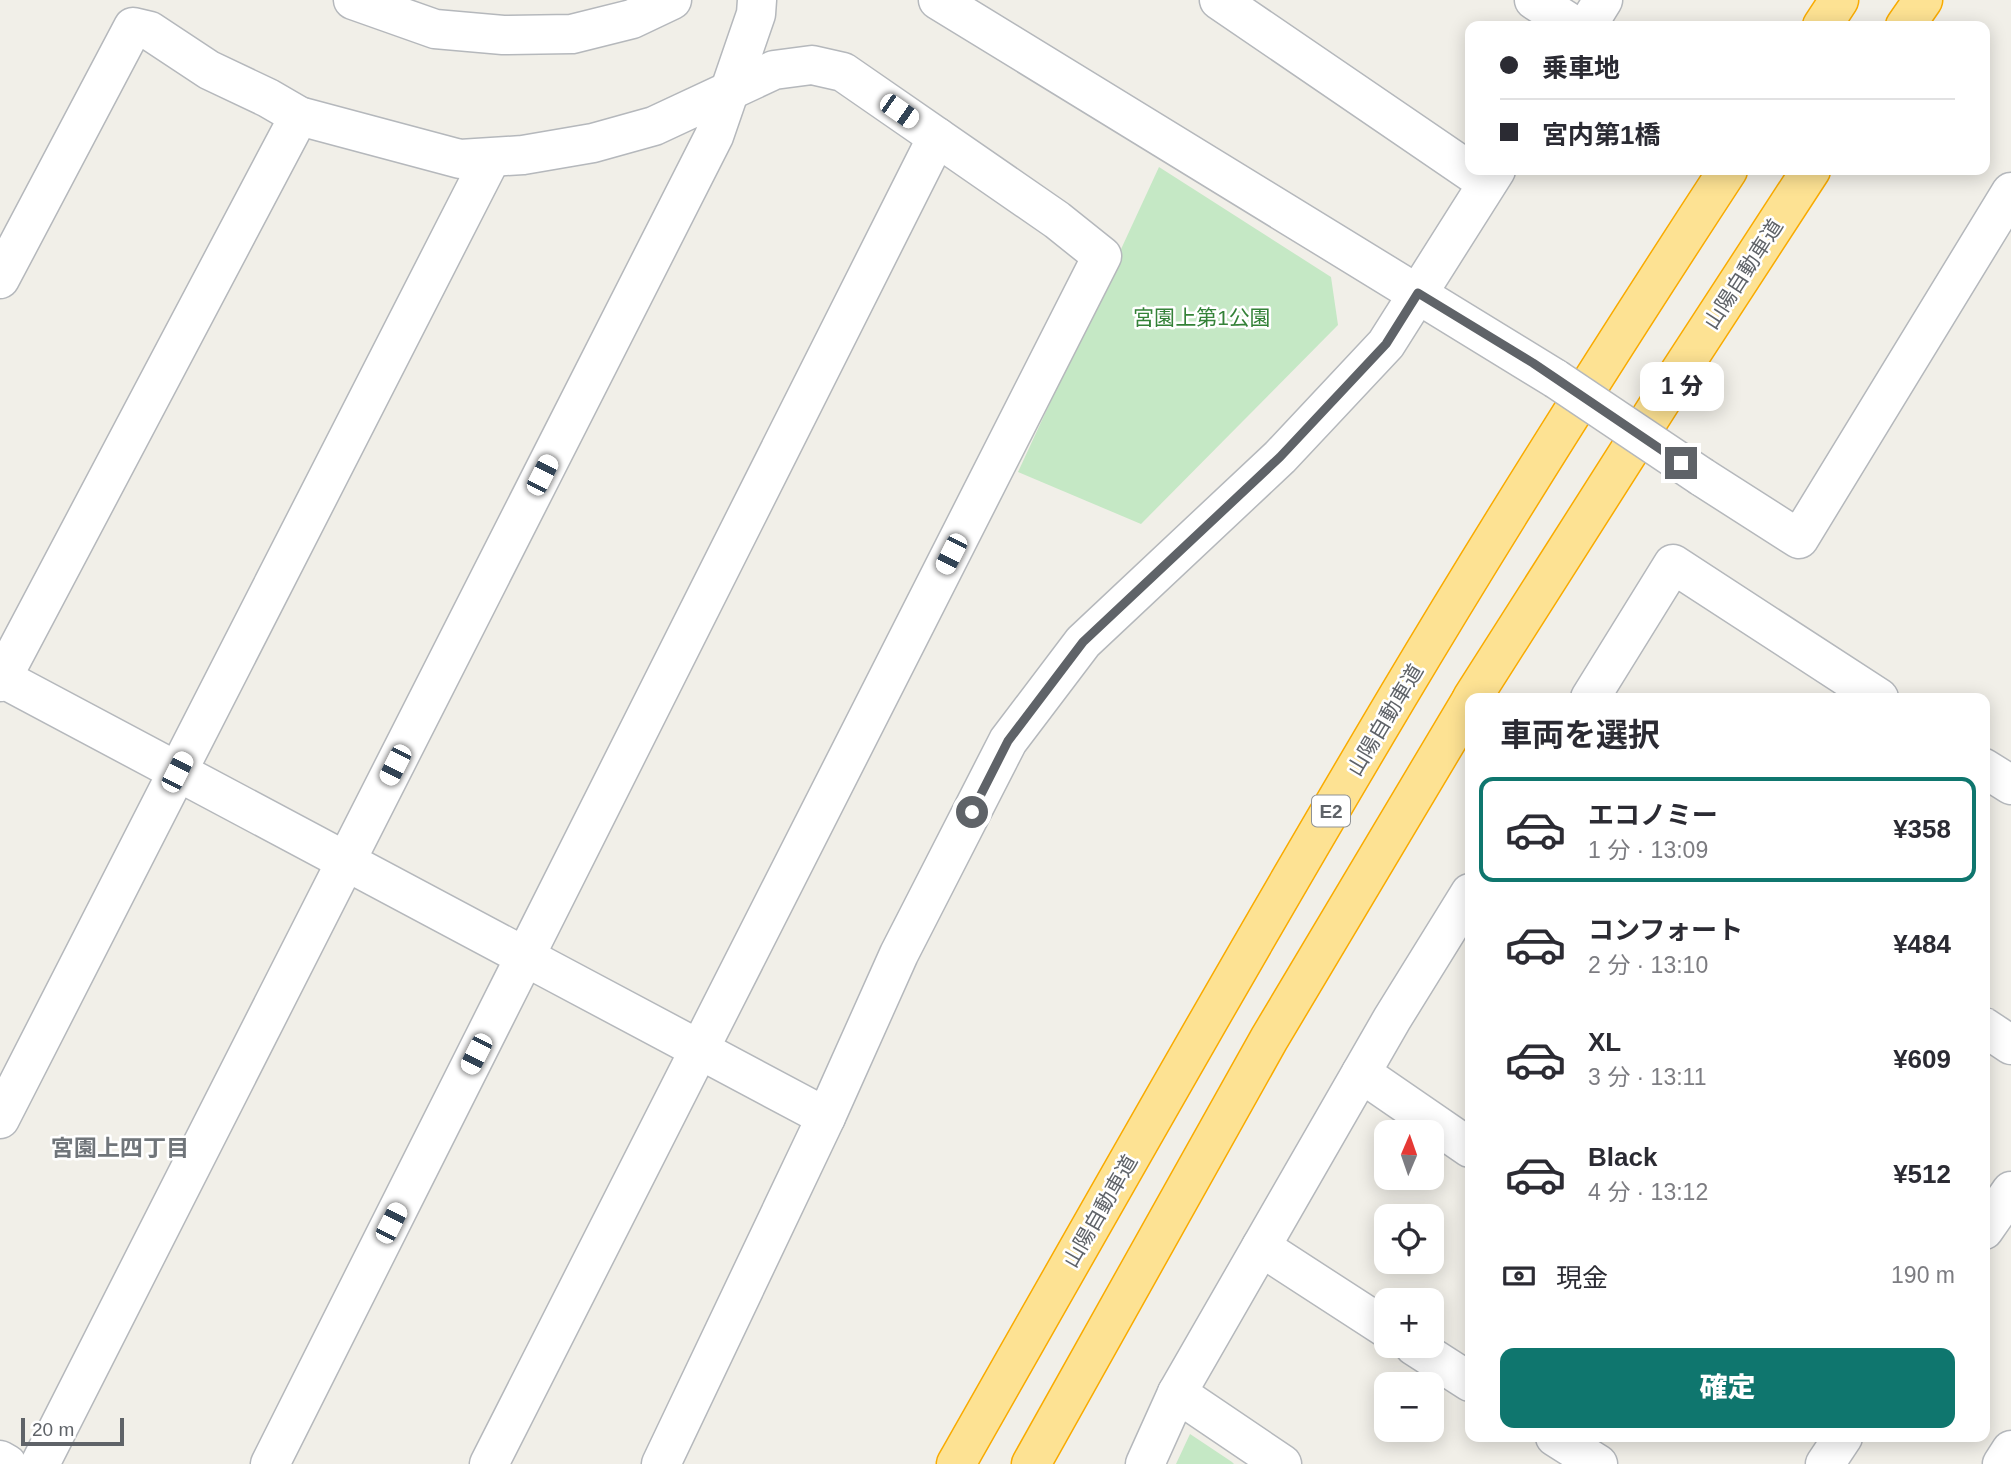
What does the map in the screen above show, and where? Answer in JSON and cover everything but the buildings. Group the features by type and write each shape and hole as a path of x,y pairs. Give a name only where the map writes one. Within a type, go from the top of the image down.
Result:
{"highway":[{"path":"1825,21 1839,0"},
{"path":"1908,21 1923,0"},
{"name":"山陽自動車道","path":"956,1464 1204,1028 1399,694 1611,350 1725,175"},
{"name":"山陽自動車道","path":"1475,693 1808,175"},
{"name":"山陽自動車道","path":"1031,1464 1269,1039 1465,710"}],"street":[{"path":"353,0 435,29 572,34 632,19 672,0"},
{"path":"40,1464 714,136 756,14 757,0"},
{"path":"938,0 1556,379 1799,540 2011,192"},
{"path":"1219,0 1465,159"},
{"path":"1534,0 1567,21"},
{"path":"1590,21 1603,0"},
{"path":"0,279 132,27 150,31 209,70 299,116 460,159 523,155 593,144 654,126 774,70 812,65 843,72 1057,220 1102,256 489,1464"},
{"path":"299,116 1,679 826,1116"},
{"path":"270,1464 937,137"},
{"path":"0,1119 491,158"},
{"path":"661,1464 826,1116 899,954 1008,741 1083,642 1280,457 1386,344 1492,176"},
{"path":"1593,693 1673,564 1871,693"},
{"path":"1990,772 2011,785"},
{"path":"1145,1464 1177,1393 1361,1073 1465,907"},
{"path":"1990,1031 2011,1045"},
{"path":"1361,1073 1465,1145"},
{"path":"1990,1221 2011,1191"},
{"path":"1261,1247 1374,1320"},
{"path":"1433,1358 1465,1379"},
{"path":"1177,1393 1282,1464"},
{"path":"1563,1442 1598,1464"},
{"path":"1825,1464 1840,1442"},
{"path":"2002,1464 2011,1450"},
{"path":"0,1460 7,1464"}],"green space":[{"name":"宮園上第1公園","path":"1159,167 1331,277 1338,325 1141,524 1018,472"},
{"path":"1190,1434 1232,1462 1234,1464 1176,1464"}],"district":[{"name":"宮園上四丁目","path":"120,1148"}],"route":[{"path":"972,812 1008,741 1083,642 1280,457 1386,344 1418,293 1533,363 1681,463"}]}
